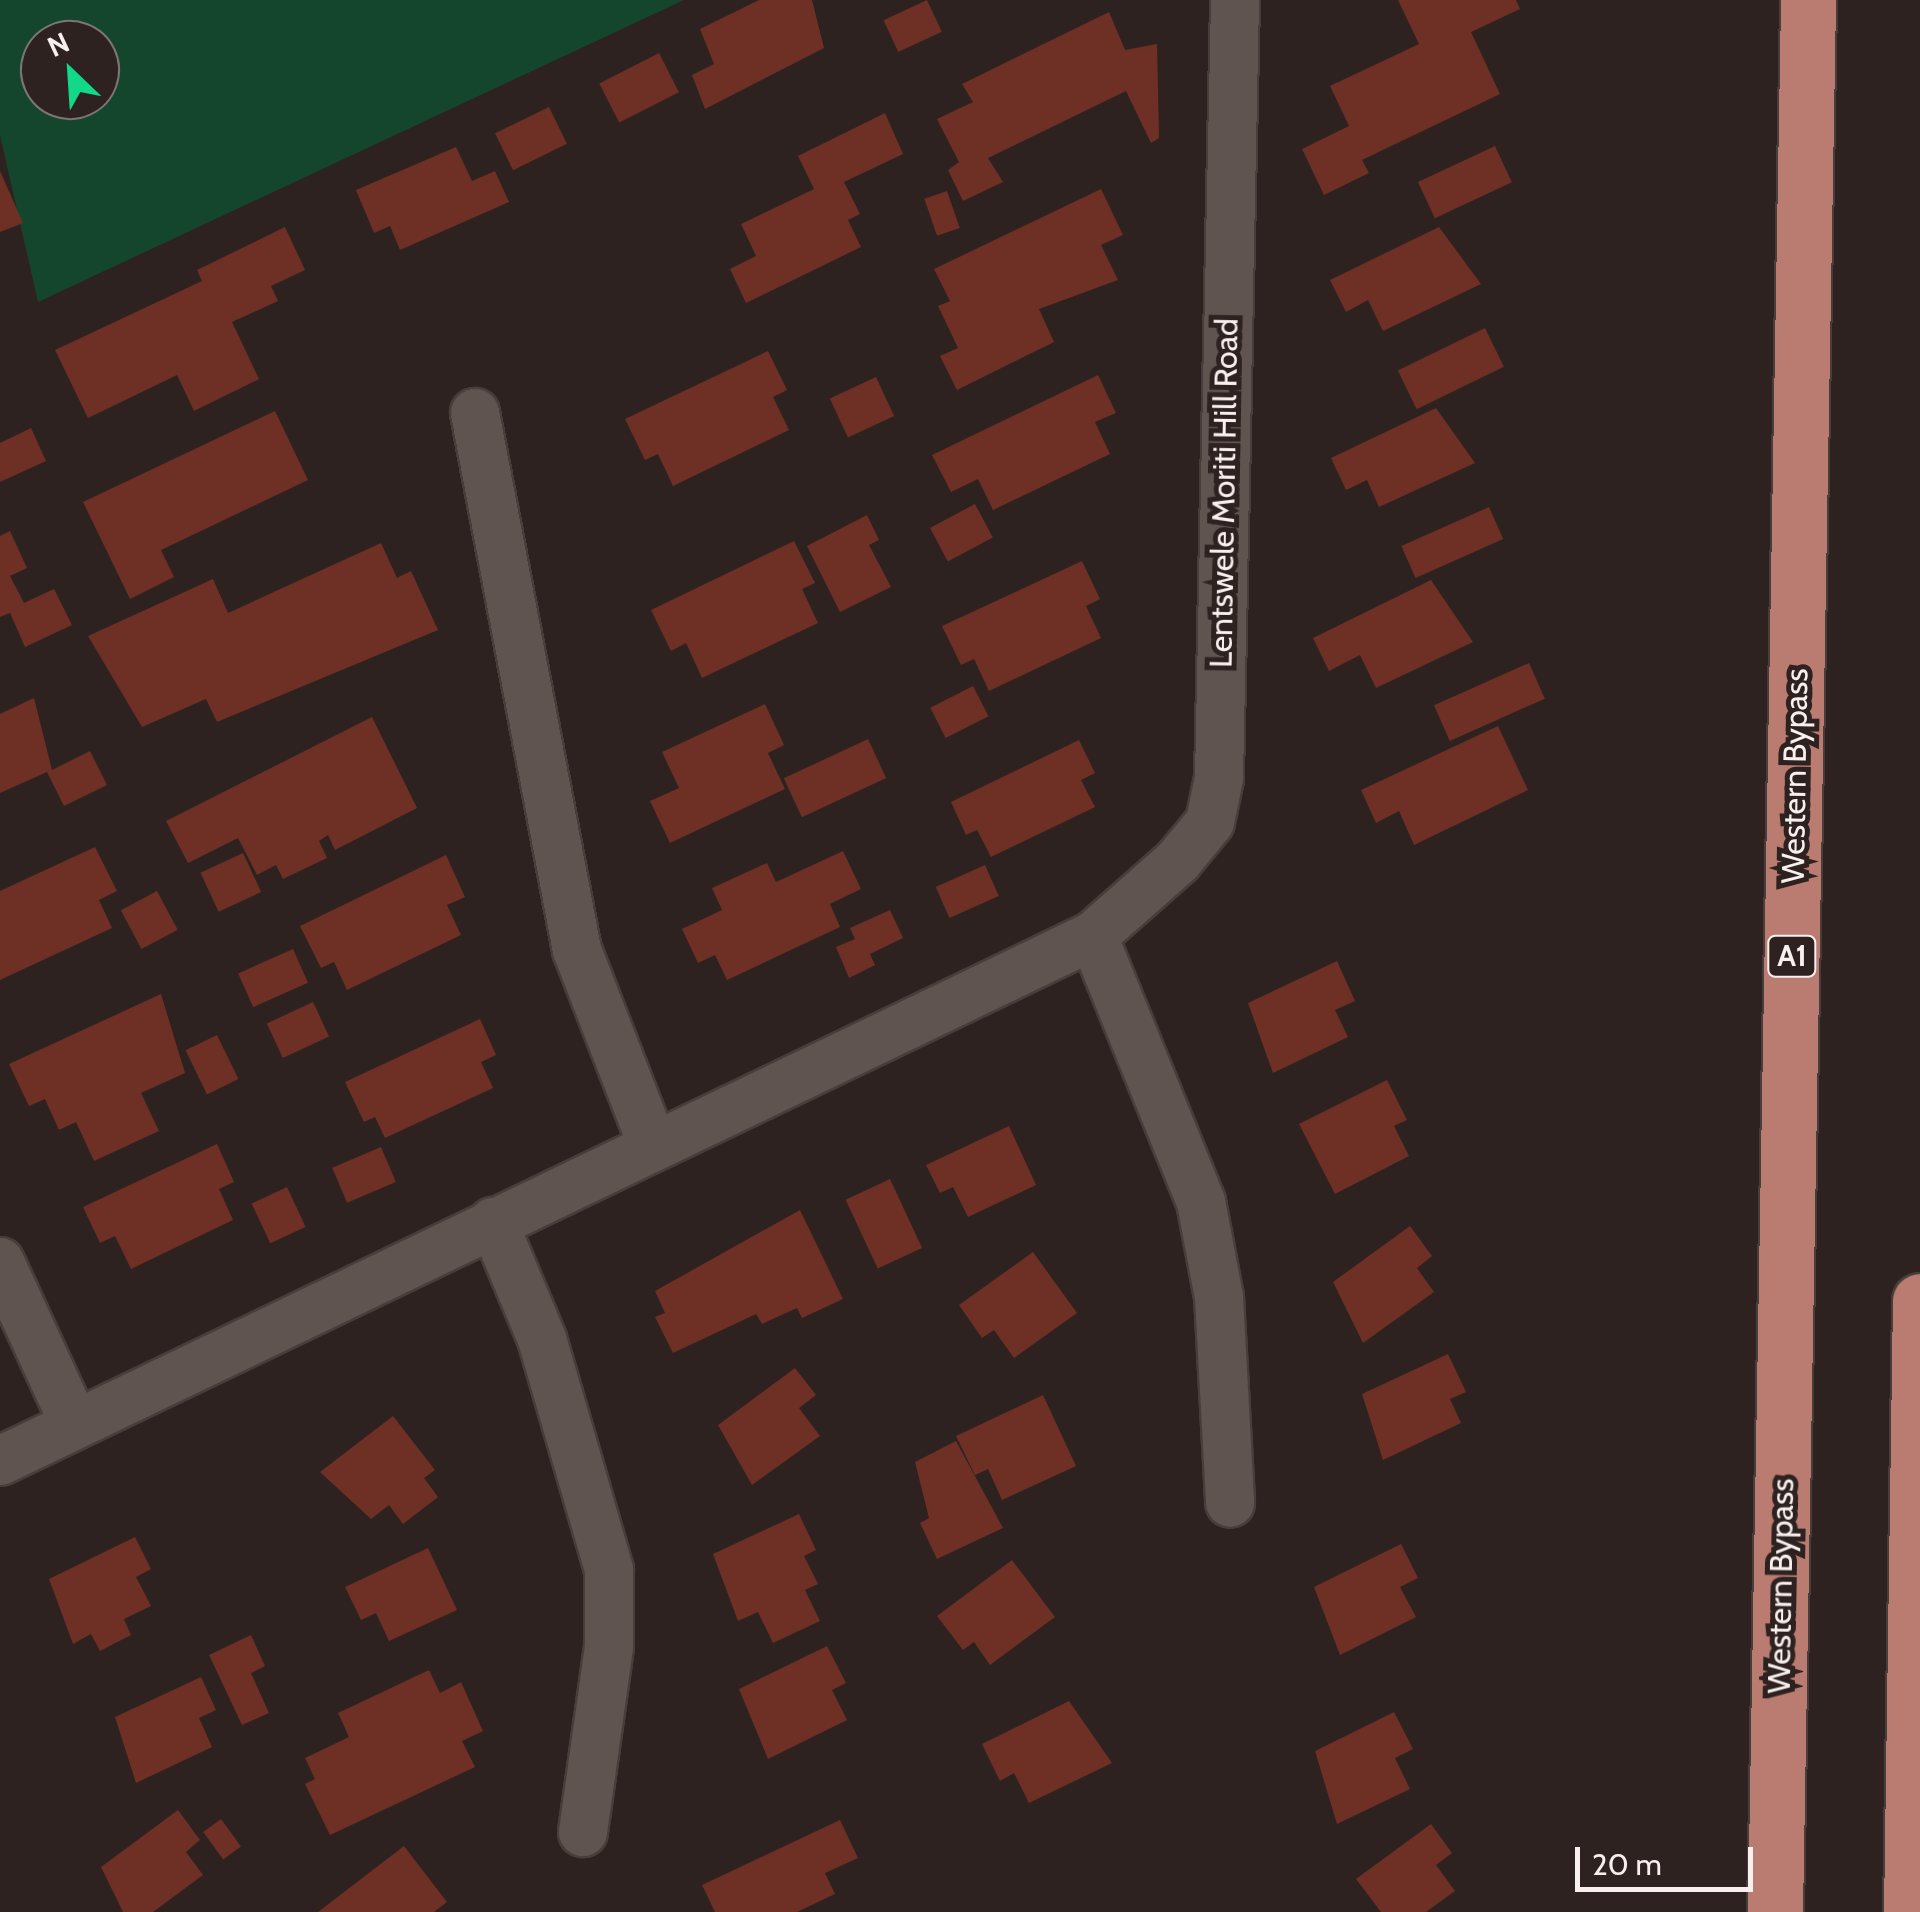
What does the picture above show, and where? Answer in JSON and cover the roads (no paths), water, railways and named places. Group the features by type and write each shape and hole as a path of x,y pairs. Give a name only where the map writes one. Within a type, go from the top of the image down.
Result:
{"highway":[{"name":"Western Bypass","path":"1775,1912 1808,0"},
{"path":"1911,1912 1920,1301"}],"street":[{"name":"Lentswele Moriti Hill Road","path":"0,1462 1093,936 1210,822 1219,778 1235,0"},
{"path":"475,413 578,950 653,1146"},
{"path":"1093,936 1201,1202 1219,1297 1230,1503"},
{"path":"493,1222 542,1339 609,1570 610,1648 583,1832"},
{"path":"0,1262 75,1426"}]}
